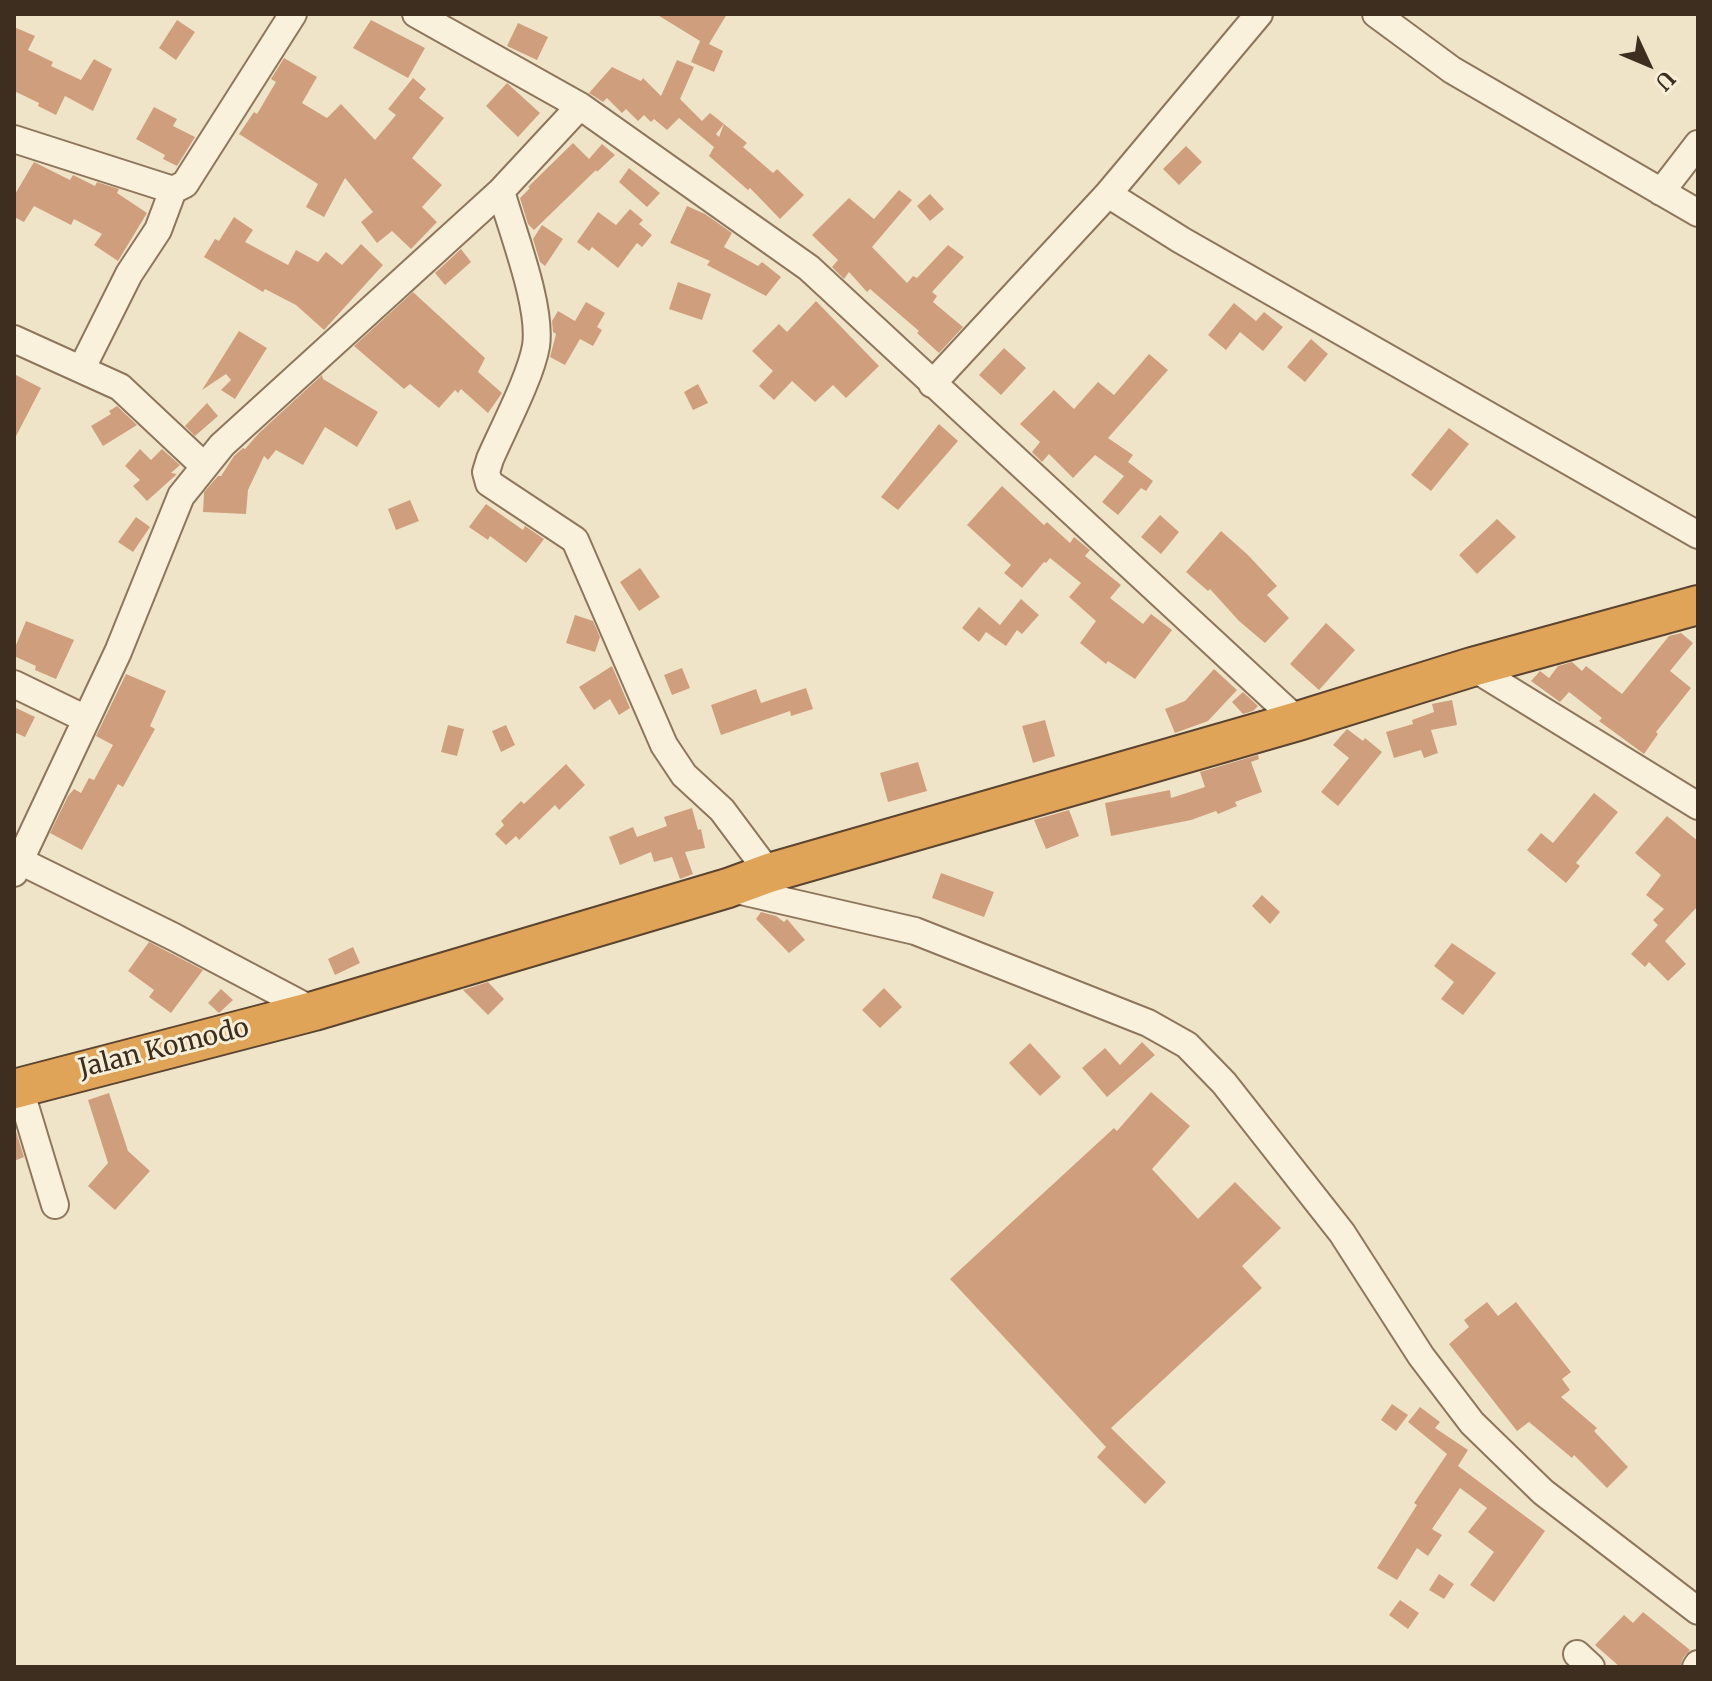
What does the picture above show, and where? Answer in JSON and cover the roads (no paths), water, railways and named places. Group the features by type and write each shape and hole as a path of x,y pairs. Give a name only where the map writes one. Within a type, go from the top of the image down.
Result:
{"highway":[{"name":"Jalan Komodo","path":"17,1088 314,1011 728,888 769,873 1298,721 1472,667 1698,605"}],"street":[{"path":"82,368 129,274 158,230 173,190 185,184 293,14"},
{"path":"416,14 580,106 809,268 1298,721"},
{"path":"932,384 1108,194 1259,14"},
{"path":"1376,14 1452,70 1698,213"},
{"path":"314,1011 174,937 16,864 118,652 181,496 203,465 302,370 501,191 580,106"},
{"path":"14,139 173,190"},
{"path":"1661,192 1698,144"},
{"path":"501,191 536,313 537,335 532,359 490,459 486,472 489,483 575,540 664,745 684,775 722,810 769,873"},
{"path":"1108,194 1181,240 1698,535"},
{"path":"14,339 120,387 203,465"},
{"path":"1472,667 1698,806"},
{"path":"14,684 86,719"},
{"path":"728,888 915,931 1148,1023 1187,1045 1224,1083 1342,1233 1421,1356 1472,1423 1543,1492 1698,1611"},
{"path":"17,1088 55,1205"}]}
